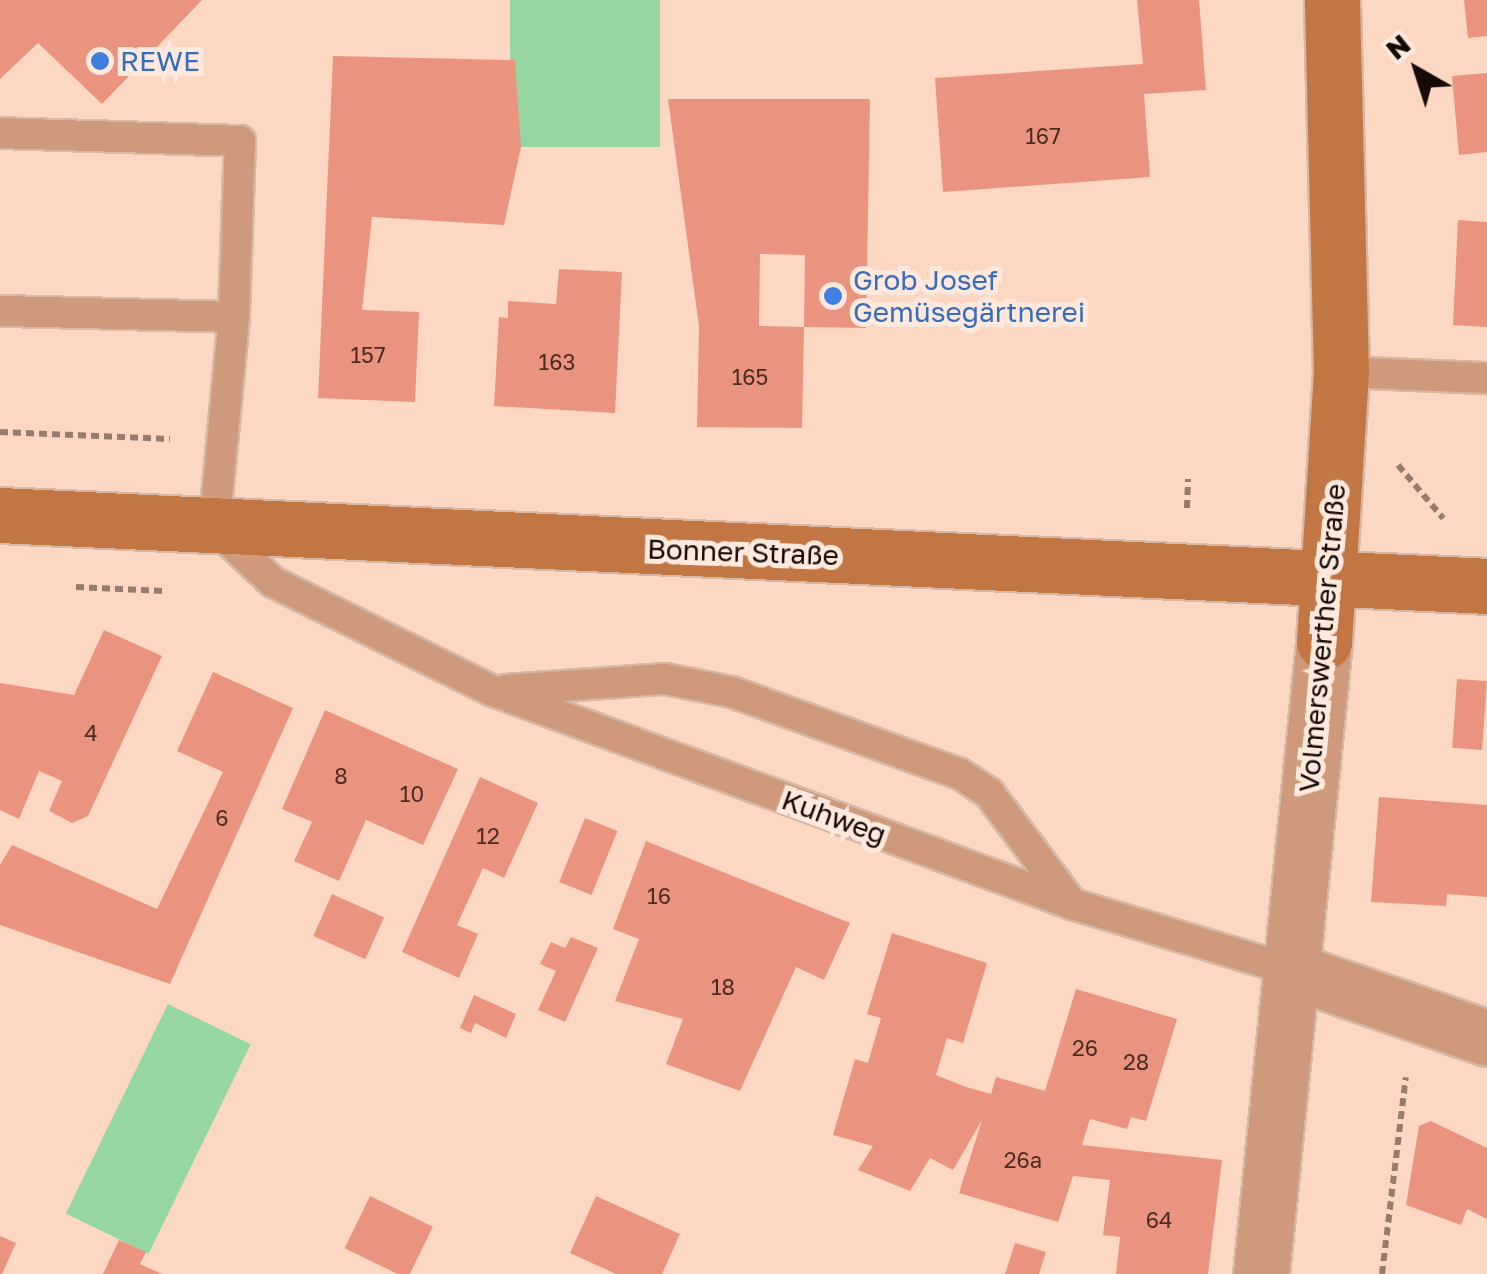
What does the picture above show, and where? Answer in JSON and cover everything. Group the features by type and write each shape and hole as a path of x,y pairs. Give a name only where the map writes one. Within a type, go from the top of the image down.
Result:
{"main road":[{"name":"Volmerswerther Straße","path":"1324,642 1342,372 1332,0"},
{"name":"Bonner Straße","path":"0,515 1487,586"}],"street":[{"name":"Volmerswerther Straße","path":"1262,1274 1324,642"},
{"name":"Kuhweg","path":"1290,970 1487,1038"}],"lane":[{"path":"0,133 240,140 234,317 214,527"},
{"path":"0,311 234,317"},
{"path":"1342,372 1487,378"},
{"name":"Kuhweg","path":"214,527 273,582 493,691 1072,904 1290,970"},
{"path":"493,691 666,679 732,692 960,774 989,793 1072,904"}],"path":[{"path":"0,432 174,440"},
{"path":"1337,458 1404,466 1452,527"},
{"path":"1382,1274 1414,1014"}],"green space":[{"path":"510,0 660,0 660,147 510,147"},
{"path":"168,1004 251,1044 149,1254 66,1213"}],"building":[{"name":"REWE","path":"0,0 202,0 102,104 38,43 0,79"},
{"path":"1137,0 1199,0 1206,90 1144,94 1150,177 943,192 935,78 1143,64"},
{"path":"1464,0 1487,0 1487,36 1468,38"},
{"path":"333,56 515,60 521,147 504,225 372,217 362,310 419,312 415,402 318,398"},
{"path":"1487,73 1487,152 1459,155 1452,76"},
{"path":"668,99 870,99 866,328 804,327 802,428 697,427 699,326","holes":["760,254 805,255 804,327 759,326"]},
{"path":"1458,220 1487,222 1487,327 1453,325"},
{"path":"559,269 622,272 615,413 494,406 499,317 508,318 508,301 556,304"},
{"path":"104,630 162,656 88,816 72,823 49,811 62,781 39,771 19,819 0,810 0,683 74,695"},
{"path":"213,672 293,708 170,984 0,925 0,865 12,845 157,909 223,772 177,751"},
{"path":"1457,679 1487,681 1482,750 1452,748"},
{"path":"325,710 458,769 423,845 366,820 339,881 294,861 312,822 282,809"},
{"path":"480,777 538,803 504,878 483,868 457,925 478,934 459,978 402,952"},
{"path":"1379,797 1487,805 1487,897 1447,894 1446,906 1371,902"},
{"path":"585,818 617,831 592,895 559,882"},
{"path":"646,841 850,923 824,980 796,967 740,1091 666,1064 683,1019 615,1001 639,939 613,929"},
{"path":"332,894 384,917 365,959 313,936"},
{"path":"892,933 987,963 963,1043 947,1038 936,1075 966,1087 991,1094 996,1077 1045,1091 1076,989 1177,1019 1146,1121 1131,1117 1127,1129 1090,1119 1082,1145 1222,1160 1208,1274 1116,1274 1120,1237 1103,1235 1110,1180 1073,1176 1058,1222 959,1193 982,1120 953,1170 930,1158 910,1191 858,1170 873,1146 833,1135 855,1059 868,1063 881,1018 867,1014"},
{"path":"571,937 598,948 565,1022 538,1010 556,971 540,964 551,942 565,948"},
{"path":"474,995 516,1014 506,1038 475,1023 471,1033 460,1028"},
{"path":"1431,1121 1487,1148 1487,1219 1467,1209 1461,1225 1406,1205 1419,1126"},
{"path":"370,1196 433,1227 410,1274 398,1274 345,1248"},
{"path":"596,1196 680,1234 662,1274 616,1274 570,1253"},
{"path":"0,1236 16,1243 2,1274 0,1274"},
{"path":"119,1240 146,1252 140,1264 162,1274 103,1274"},
{"path":"1015,1243 1046,1252 1039,1274 1005,1274"}],"place":[{"name":"REWE","path":"100,61"},
{"name":"Grob Josef Gemüsegärtnerei","path":"833,296"}]}
